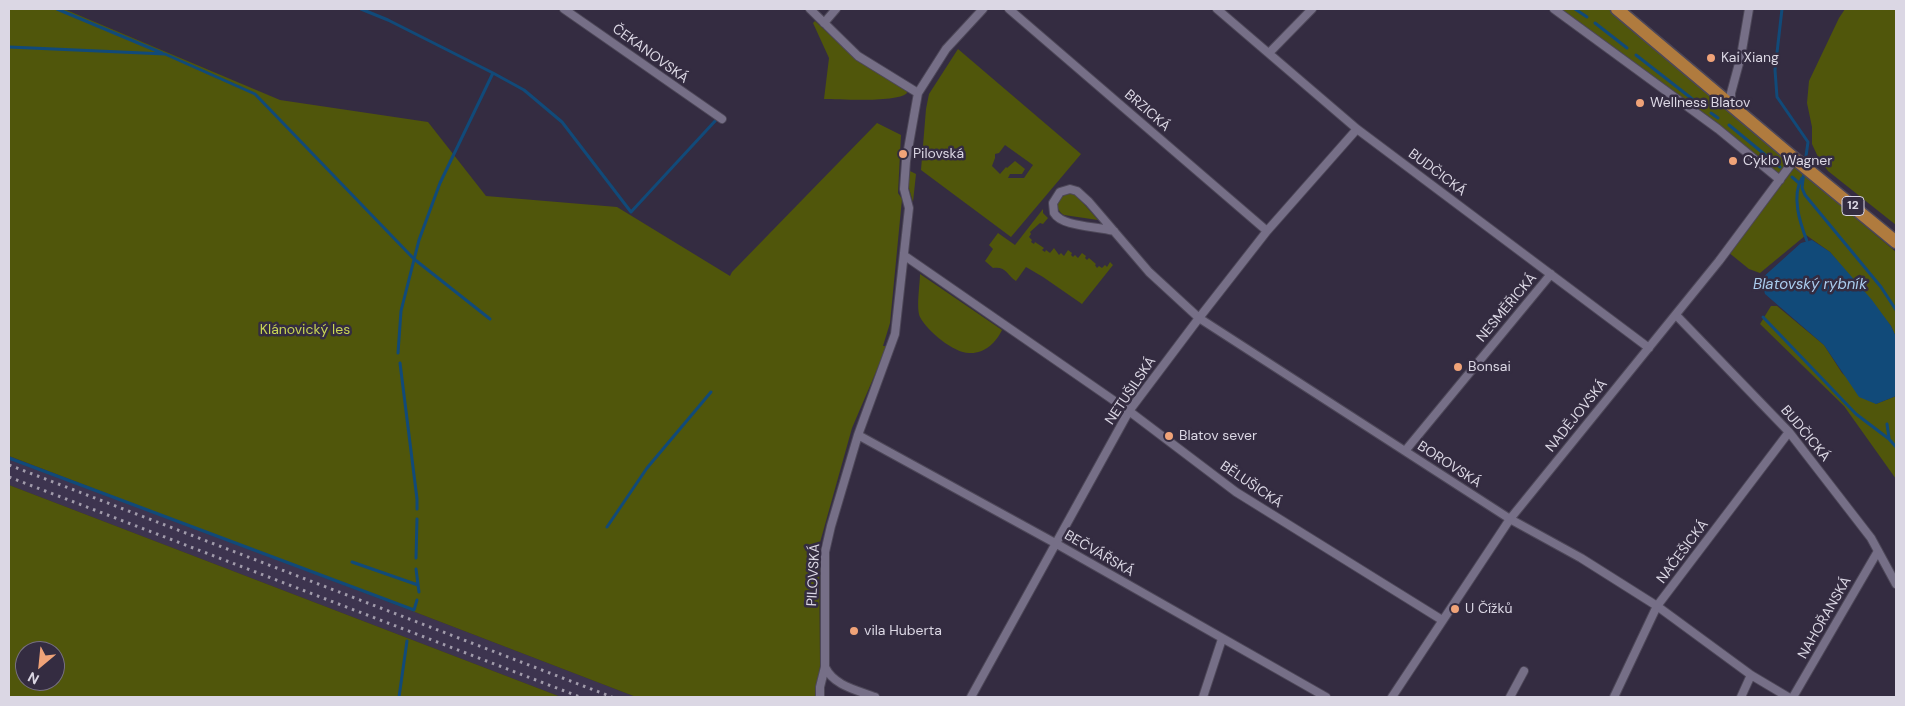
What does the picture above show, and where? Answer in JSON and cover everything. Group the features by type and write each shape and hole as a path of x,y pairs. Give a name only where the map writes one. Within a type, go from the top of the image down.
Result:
{"main road":[{"name":"12","path":"1617,9 1896,242"}],"street":[{"name":"ČEKANOVSKÁ","path":"564,9 722,120"},
{"path":"810,9 858,56 918,93"},
{"path":"824,23 836,9"},
{"name":"PILOVSKÁ","path":"820,697 820,687 825,667 825,552 858,435 895,334 909,208 904,189 906,161 918,93 946,49 982,9"},
{"name":"BRZICKÁ","path":"1009,9 1268,231"},
{"name":"BUDČICKÁ","path":"1217,9 1357,129 1649,348"},
{"path":"1269,54 1312,9"},
{"path":"1554,9 1718,129 1780,180"},
{"path":"1731,106 1731,92 1741,56 1749,9"},
{"name":"NETUŠILSKÁ","path":"971,697 1129,411 1198,318 1268,231 1357,129"},
{"name":"NADĚJOVSKÁ","path":"1392,697 1510,519 1719,262 1795,159"},
{"name":"BOROVSKÁ","path":"1114,231 1097,226 1063,222 1054,212 1053,202 1055,198 1064,190 1077,191 1089,202 1114,231 1149,272 1198,318 1510,519 1580,558 1657,606 1752,675 1788,697"},
{"name":"BĚLUŠICKÁ","path":"905,256 1129,411 1236,492 1442,620"},
{"name":"NESMĚŘICKÁ","path":"1405,451 1551,274"},
{"name":"BUDČICKÁ","path":"1676,314 1789,432 1870,538 1896,584"},
{"name":"NAČEŠICKÁ","path":"1614,697 1657,606 1789,432"},
{"name":"BEČVÁŘSKÁ","path":"858,435 1055,543 1326,697"},
{"name":"NAHOŘANSKÁ","path":"1793,697 1878,550"},
{"path":"1202,697 1222,639"},
{"path":"825,667 835,681 875,697"},
{"path":"1510,697 1524,671"},
{"path":"1740,697 1752,675"}],"shaded area":[{"path":"9,456 636,697 561,697 9,485"}],"green space":[{"name":"Klánovický les","path":"9,9 64,9 280,100 428,122 486,196 617,207 730,276 877,123 901,135 898,193 902,199 890,323 883,346 887,346 852,428 819,546 820,666 817,697 636,697 9,456"},
{"path":"1554,9 1615,9 1795,159 1780,180"},
{"path":"1845,9 1896,9 1896,225 1828,171 1812,144 1812,127 1807,103 1809,81"},
{"path":"815,21 854,57 906,89 907,93 901,96 881,99 824,99 829,58 813,23"},
{"path":"958,49 1081,154 1011,237 921,170 929,94","holes":["1005,145 1033,165 1024,178 1008,178 1010,174 1022,174 1025,169 1015,161 1000,174 992,166 995,154 999,153"]},
{"path":"1795,167 1896,252 1896,337 1891,326 1830,252 1806,235 1760,273 1749,269 1728,252"},
{"path":"910,171 916,174 913,202 908,185"},
{"path":"1068,192 1075,194 1098,220 1064,215 1058,209 1057,202 1061,196"},
{"path":"1043,209 1043,213 1048,218 1043,224 1040,223 1030,232 1031,242 1034,244 1035,242 1044,248 1042,250 1045,252 1046,250 1050,253 1054,248 1059,255 1061,253 1064,256 1068,250 1072,253 1073,257 1075,255 1078,258 1082,253 1086,256 1087,260 1089,258 1096,264 1097,268 1099,266 1102,268 1105,265 1107,267 1110,262 1113,265 1082,304 1026,267 1016,281 1001,268 993,268 985,261 993,249 989,245 998,233 1015,245"},
{"path":"920,274 1002,330 989,347 980,352 963,352 949,345 928,329 919,313"},
{"path":"1771,306 1777,306 1824,345 1842,373 1876,404 1896,396 1896,479 1844,406 1760,324"},
{"path":"9,485 561,697 9,697"}],"water":[{"name":"Blatovský rybník","path":"1812,240 1830,252 1872,300 1891,326 1896,337 1896,396 1876,404 1859,397 1824,345 1765,294 1761,279 1801,243"}],"waterway":[{"path":"57,9 162,53"},
{"path":"361,9 388,20 493,73 440,183 419,240 401,311 398,353"},
{"path":"1575,9 1587,17"},
{"path":"1782,9 1775,70 1777,97 1808,142 1805,163"},
{"path":"1595,23 1627,48"},
{"path":"9,47 165,54 255,94 414,259 490,319"},
{"path":"1636,55 1700,105"},
{"path":"493,73 524,90 562,122 631,212 716,120"},
{"path":"1711,113 1718,118"},
{"path":"1729,125 1780,167"},
{"path":"1804,171 1802,188 1805,195 1881,287 1896,310"},
{"path":"1792,177 1799,183"},
{"path":"1802,178 1797,193 1797,201 1799,218 1807,241"},
{"path":"1763,317 1856,414 1889,439 1896,447"},
{"path":"400,363 417,509"},
{"path":"607,527 647,468 711,392"},
{"path":"1887,424 1889,438"},
{"path":"9,458 414,610 417,600"},
{"path":"416,558 417,519"},
{"path":"352,562 418,585"},
{"path":"416,569 419,592"},
{"path":"399,697 407,641"}],"railway":[{"path":"9,465 612,697"},
{"path":"9,477 580,697"}],"place":[{"name":"Kai Xiang","path":"1711,58"},
{"name":"Wellness Blatov","path":"1640,103"},
{"name":"Pilovská","path":"903,154"},
{"name":"Cyklo Wagner","path":"1733,161"},
{"name":"Bonsai","path":"1458,367"},
{"name":"Blatov sever","path":"1169,436"},
{"name":"U Čížků","path":"1455,609"},
{"name":"vila Huberta","path":"854,631"}]}
